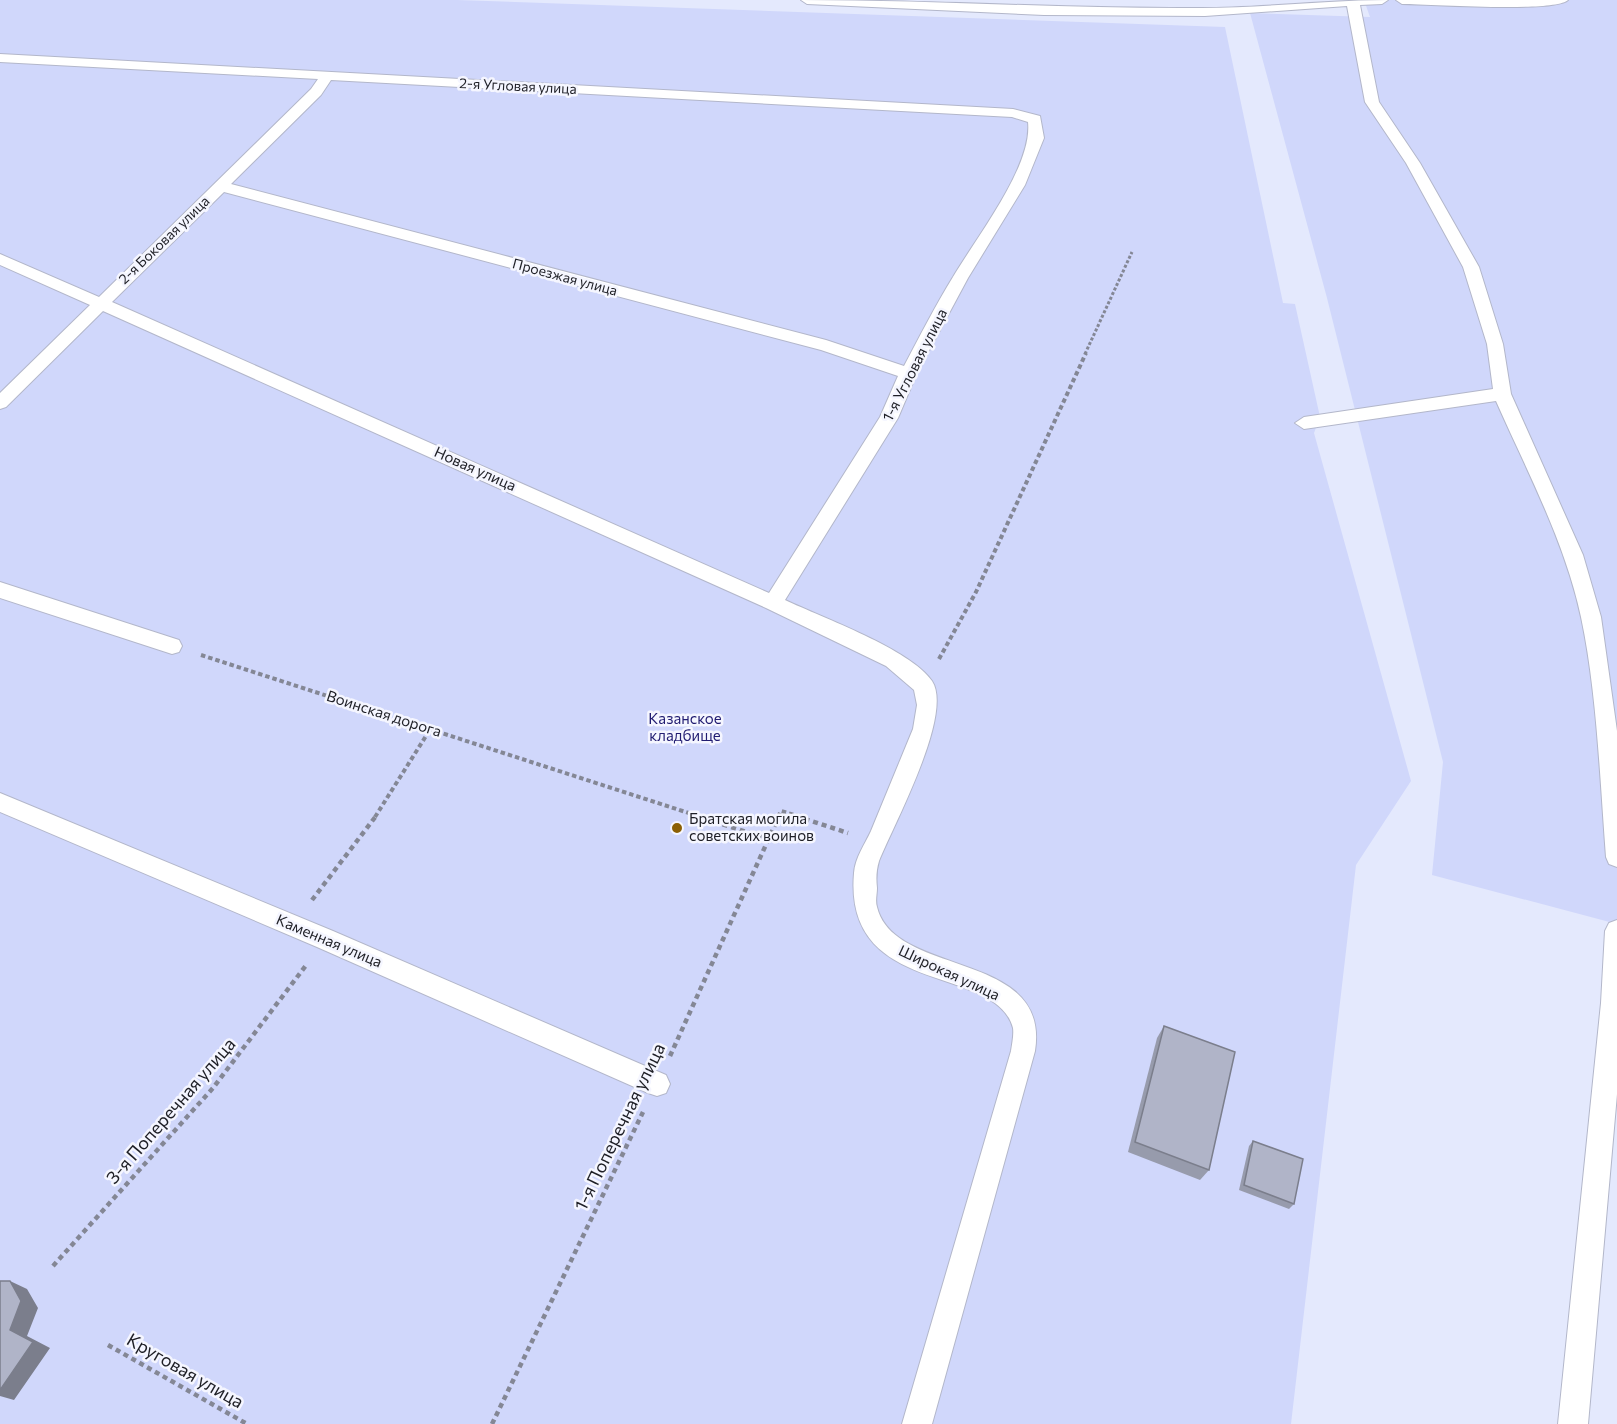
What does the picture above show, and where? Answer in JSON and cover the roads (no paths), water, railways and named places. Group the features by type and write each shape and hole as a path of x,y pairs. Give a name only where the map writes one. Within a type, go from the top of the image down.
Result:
{"lane":[{"path":"807,0 1044,11 1205,12 1352,0 1382,0"},
{"path":"1352,0 1372,102 1413,163 1471,267 1495,344 1502,394 1573,555 1591,617 1607,735 1617,857"},
{"path":"1402,0 1532,3 1562,0"},
{"name":"2-я Угловая улица","path":"0,58 1013,113 1035,119"},
{"name":"2-я Боковая улица","path":"0,403 100,302 316,92 327,76"},
{"name":"1-я Угловая улица","path":"773,603 889,418 908,373 960,278 1017,185 1037,138 1035,119"},
{"name":"Проезжая улица","path":"220,186 826,346 908,373"},
{"name":"Новая улица","path":"0,259 773,603 893,660 925,696"},
{"path":"1304,423 1502,394"},
{"path":"0,590 172,645"},
{"name":"Широкая улица","path":"917,1424 1023,1051 1025,1027 1015,1007 999,994 895,949 873,931 863,908 865,872 924,729 925,696"},
{"name":"Каменная улица","path":"0,802 325,939 657,1083"},
{"path":"1574,1424 1613,1003 1617,932"}],"place":[{"name":"Братская могила советских воинов","path":"677,828"}],"park label":[{"name":"Казанское кладбище","path":"685,728"}]}
